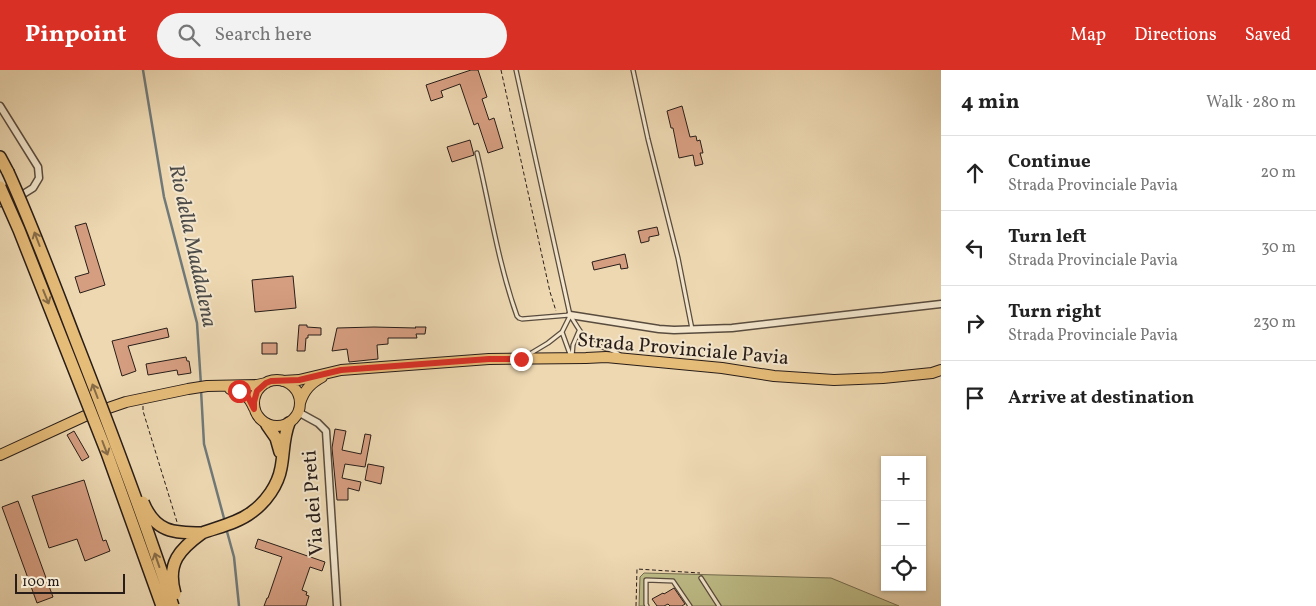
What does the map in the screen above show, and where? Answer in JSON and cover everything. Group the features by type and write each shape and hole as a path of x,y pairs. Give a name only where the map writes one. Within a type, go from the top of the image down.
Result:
{"highway":[{"path":"0,157 31,226 117,449 173,606"},
{"path":"0,187 23,239 104,444 162,606"},
{"path":"179,606 172,579 174,562 182,550 202,533 240,519 252,512 270,494 277,483 289,423"},
{"path":"267,425 274,433 278,443 281,468"},
{"path":"117,449 129,464 143,503 151,517 160,525 174,532 202,533"}],"main road":[{"name":"Strada Provinciale Pavia","path":"0,455 85,416 126,402 207,386 257,385 277,380 299,380 341,370 479,360 606,357 722,368 774,376 834,380 882,378 932,373 941,370"},
{"name":"Strada Provinciale Pavia","path":"289,423 295,418 302,396 308,387 332,371"},
{"path":"283,381 297,392 299,408"},
{"path":"254,409 257,391 266,383"},
{"name":"Strada Provinciale Pavia","path":"207,386 230,388 242,392 249,399 257,416 267,425"},
{"path":"267,425 275,427 289,423"}],"street":[{"path":"0,106 38,168 39,178 33,188 12,201 0,203"},
{"path":"570,315 659,329 692,330 732,328 941,304"},
{"name":"Via dei Preti","path":"299,408 326,431 337,606"}],"lane":[{"path":"516,70 570,315 584,337 596,344 616,351 624,359"},
{"path":"633,70 678,258 692,330"},
{"path":"477,153 503,268 517,316 522,319 570,315"},
{"path":"521,359 562,332 570,315"},
{"path":"572,358 573,344 579,331"},
{"path":"562,332 572,358"},
{"path":"701,578 719,606"},
{"path":"647,606 646,580 673,581 690,606"}],"path":[{"path":"501,70 557,316"},
{"path":"143,411 178,524"}],"shaded area":[{"path":"644,573 831,578 899,606 690,606 673,581 647,580 646,606 639,606 640,577"}],"building":[{"path":"471,70 478,70 487,97 482,99 489,120 494,118 503,148 488,153 478,123 474,125 460,84 441,91 443,97 431,101 426,85"},
{"path":"682,106 690,137 696,136 697,141 700,140 703,153 700,153 703,164 695,166 693,155 679,158 673,128 671,128 667,111"},
{"path":"470,140 474,155 452,162 447,147"},
{"path":"86,223 105,285 80,293 75,277 89,273 75,226"},
{"path":"657,227 659,235 649,237 649,241 641,243 638,231"},
{"path":"625,254 628,268 621,269 620,264 594,270 592,262"},
{"path":"293,276 296,308 255,312 252,280"},
{"path":"299,325 321,328 321,335 308,335 305,351 297,351"},
{"path":"426,327 425,334 416,334 417,338 388,338 388,344 377,345 378,359 349,362 347,349 332,351 337,328"},
{"path":"167,328 169,337 128,346 136,371 122,376 112,341"},
{"path":"262,343 277,343 277,354 262,354"},
{"path":"186,357 187,361 189,361 191,373 178,375 177,370 148,375 146,364"},
{"path":"335,429 346,431 342,450 361,454 365,434 371,435 365,467 345,464 342,478 361,482 359,491 348,488 348,500 337,500 332,448"},
{"path":"74,431 89,457 82,461 67,435"},
{"path":"368,464 384,467 381,484 365,480"},
{"path":"84,480 103,541 106,540 110,551 85,561 77,539 49,548 32,496"},
{"path":"18,501 53,597 37,603 2,507"},
{"path":"258,539 325,562 322,571 310,567 302,590 307,592 306,595 309,596 306,606 264,606 282,557 255,548"},
{"path":"674,588 685,604 682,606 670,606 668,604 657,606 652,599"}],"waterway":[{"name":"Rio della Maddalena","path":"143,70 164,197 197,323 201,385"},
{"name":"Rio della Maddalena","path":"201,390 204,444 225,522"},
{"name":"Rio della Maddalena","path":"226,528 234,557 239,606"}],"route":[{"path":"239,391 248,397 254,409 257,391 261,386 271,381 299,380 341,370 489,359 521,359"}]}
